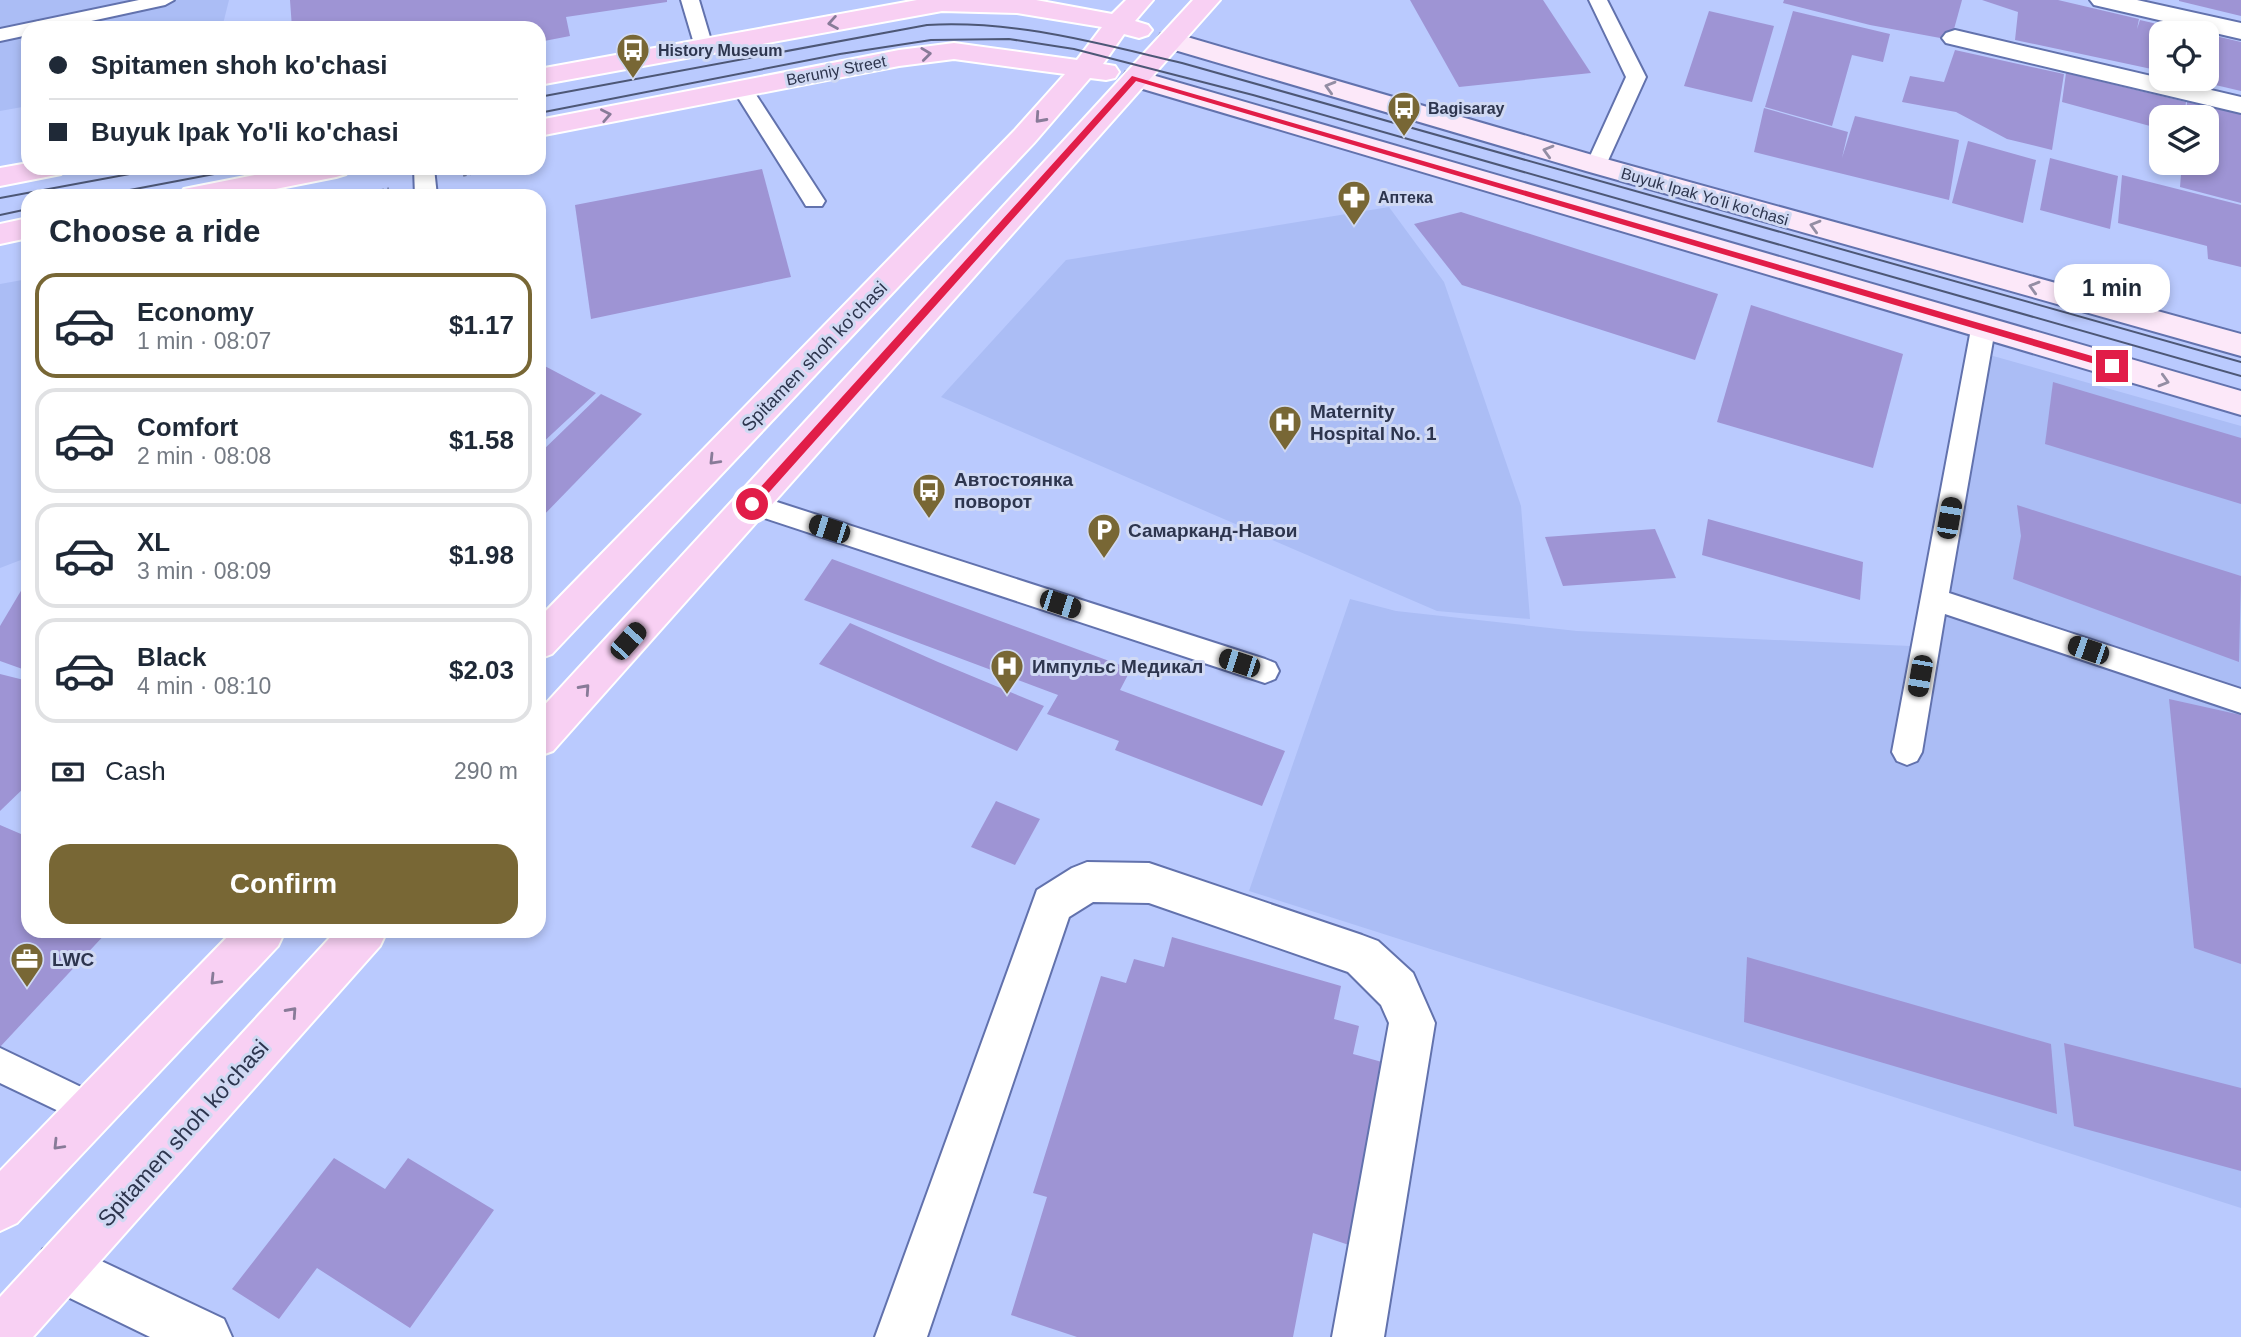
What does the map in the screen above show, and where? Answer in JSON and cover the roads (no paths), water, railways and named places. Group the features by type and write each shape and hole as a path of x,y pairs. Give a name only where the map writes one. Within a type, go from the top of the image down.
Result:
{"main road":[{"name":"Spitamen shoh ko'chasi","path":"546,636 1024,137 1140,0"},
{"path":"546,731 1208,0"},
{"path":"546,76 945,1 987,2 1072,12 1170,40"},
{"name":"Buyuk Ipak Yo'li ko'chasi","path":"1170,40 1595,165 2241,345"},
{"name":"Beruniy Street","path":"546,127 899,58 954,51 1086,67 1135,78"},
{"path":"1135,78 2241,403"},
{"path":"0,177 21,173"},
{"path":"230,189 300,175"},
{"path":"0,234 21,230"},
{"path":"0,1206 256,938"},
{"name":"Spitamen shoh ko'chasi","path":"0,1335 359,938"}],"street":[{"path":"2103,0 2241,31"},
{"path":"1955,38 2241,105"},
{"path":"901,1337 1052,904 1087,882 1149,883 1362,956 1397,989 1412,1023 1358,1337"},
{"path":"61,1267 206,1337"}],"lane":[{"path":"64,21 165,0"},
{"path":"690,0 704,47"},
{"path":"1595,165 1636,77 1598,0"},
{"path":"0,35 21,30"},
{"path":"742,88 814,201"},
{"path":"1907,752 1983,329"},
{"path":"752,504 1265,671"},
{"path":"1934,599 2241,701"},
{"path":"0,1065 92,1110"}],"tram line":[{"path":"546,96 927,25 992,26 1056,35 1182,63 2241,362"},
{"path":"546,112 840,54 931,40 1009,39 1074,49 1253,95 2241,376"},
{"path":"49,189 124,175"},
{"path":"135,189 209,175"},
{"path":"0,198 21,194"},
{"path":"0,215 21,210"}],"place":[{"name":"History Museum","path":"633,80"},
{"name":"Bagisaray","path":"1404,138"},
{"name":"Аптека","path":"1354,227"},
{"name":"Maternity Hospital No. 1","path":"1285,452"},
{"name":"Автостоянка поворот","path":"929,520"},
{"name":"Самарканд-Навои","path":"1104,560"},
{"name":"Импульс Медикал","path":"1007,696"},
{"name":"LWC","path":"27,989"}]}
